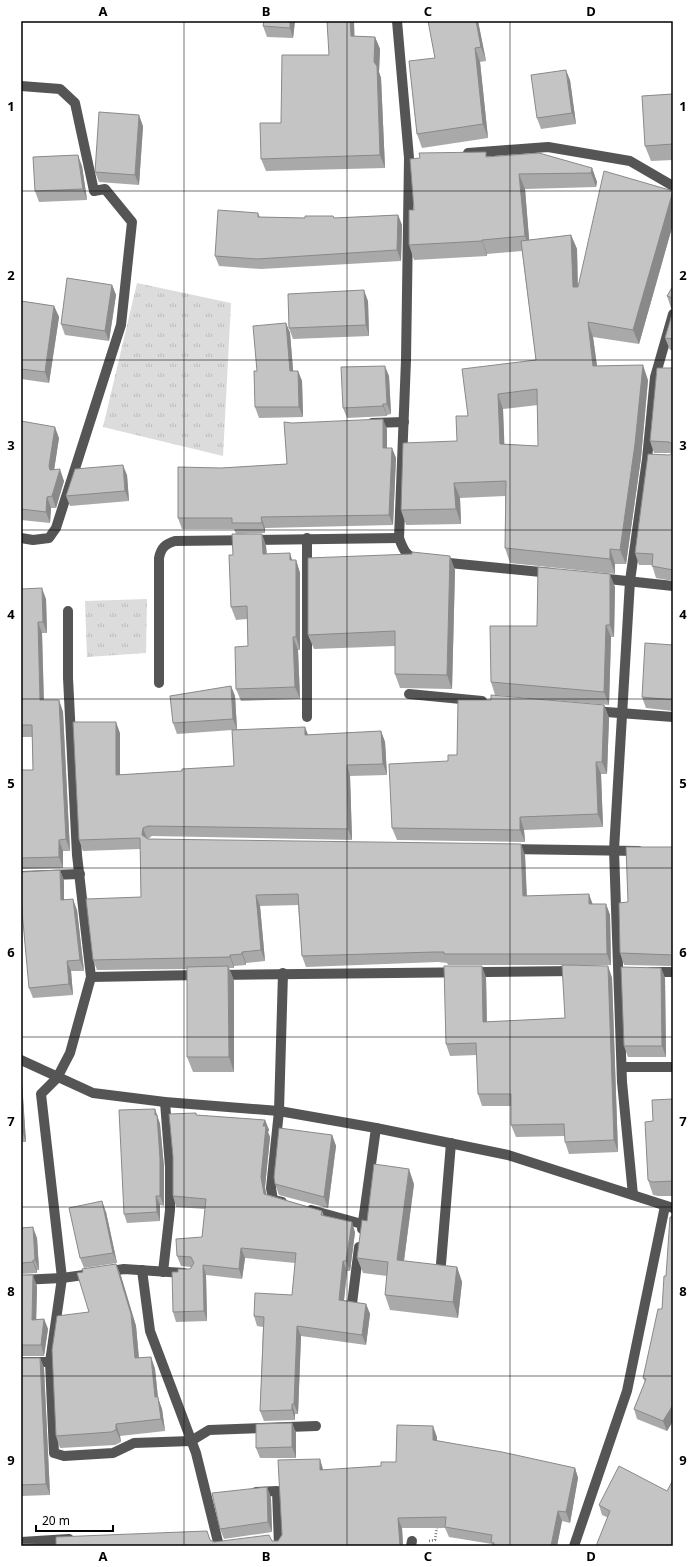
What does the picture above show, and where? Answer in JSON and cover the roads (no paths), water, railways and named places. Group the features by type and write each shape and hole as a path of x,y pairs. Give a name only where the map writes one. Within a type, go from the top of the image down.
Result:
{"street":[{"path":"396,21 412,157 399,538 404,552 417,560 560,574"},
{"path":"21,86 60,89 75,103 94,191 105,189 132,222 121,325 56,528 49,538 33,540 21,538"},
{"path":"455,154 548,147 630,161 673,186"},
{"path":"633,1195 622,1068 624,972 614,850 630,581 647,459 655,377 672,321"},
{"path":"365,424 404,422"},
{"path":"647,459 660,460"},
{"path":"159,683 159,558 161,549 168,543 175,541 306,538 399,538"},
{"path":"306,538 307,717"},
{"path":"591,577 673,586"},
{"path":"68,611 68,678 80,874 91,977 70,1053 57,1078 41,1094 62,1278 50,1362 54,1453 64,1456 113,1453 134,1443 191,1441 209,1430 316,1426"},
{"path":"409,694 496,702"},
{"path":"583,710 673,717"},
{"path":"500,848 651,851"},
{"path":"21,876 80,874"},
{"path":"91,977 540,970 588,971"},
{"path":"604,971 624,972"},
{"path":"643,972 673,972"},
{"path":"283,974 279,1111 271,1188 273,1200 362,1224"},
{"path":"21,1060 57,1078 93,1093 165,1102 279,1111 376,1128 508,1155 669,1207 627,1391 574,1546"},
{"path":"622,1068 673,1067"},
{"path":"164,1272 170,1210 170,1167 165,1102"},
{"path":"352,1304 376,1128"},
{"path":"441,1264 451,1143"},
{"path":"21,1280 62,1278 124,1270 191,1273"},
{"path":"142,1270 150,1331 210,1494 211,1532 223,1546"},
{"path":"21,1362 50,1362"},
{"path":"246,1492 277,1491 277,1541"},
{"path":"24,1543 81,1539"}]}
